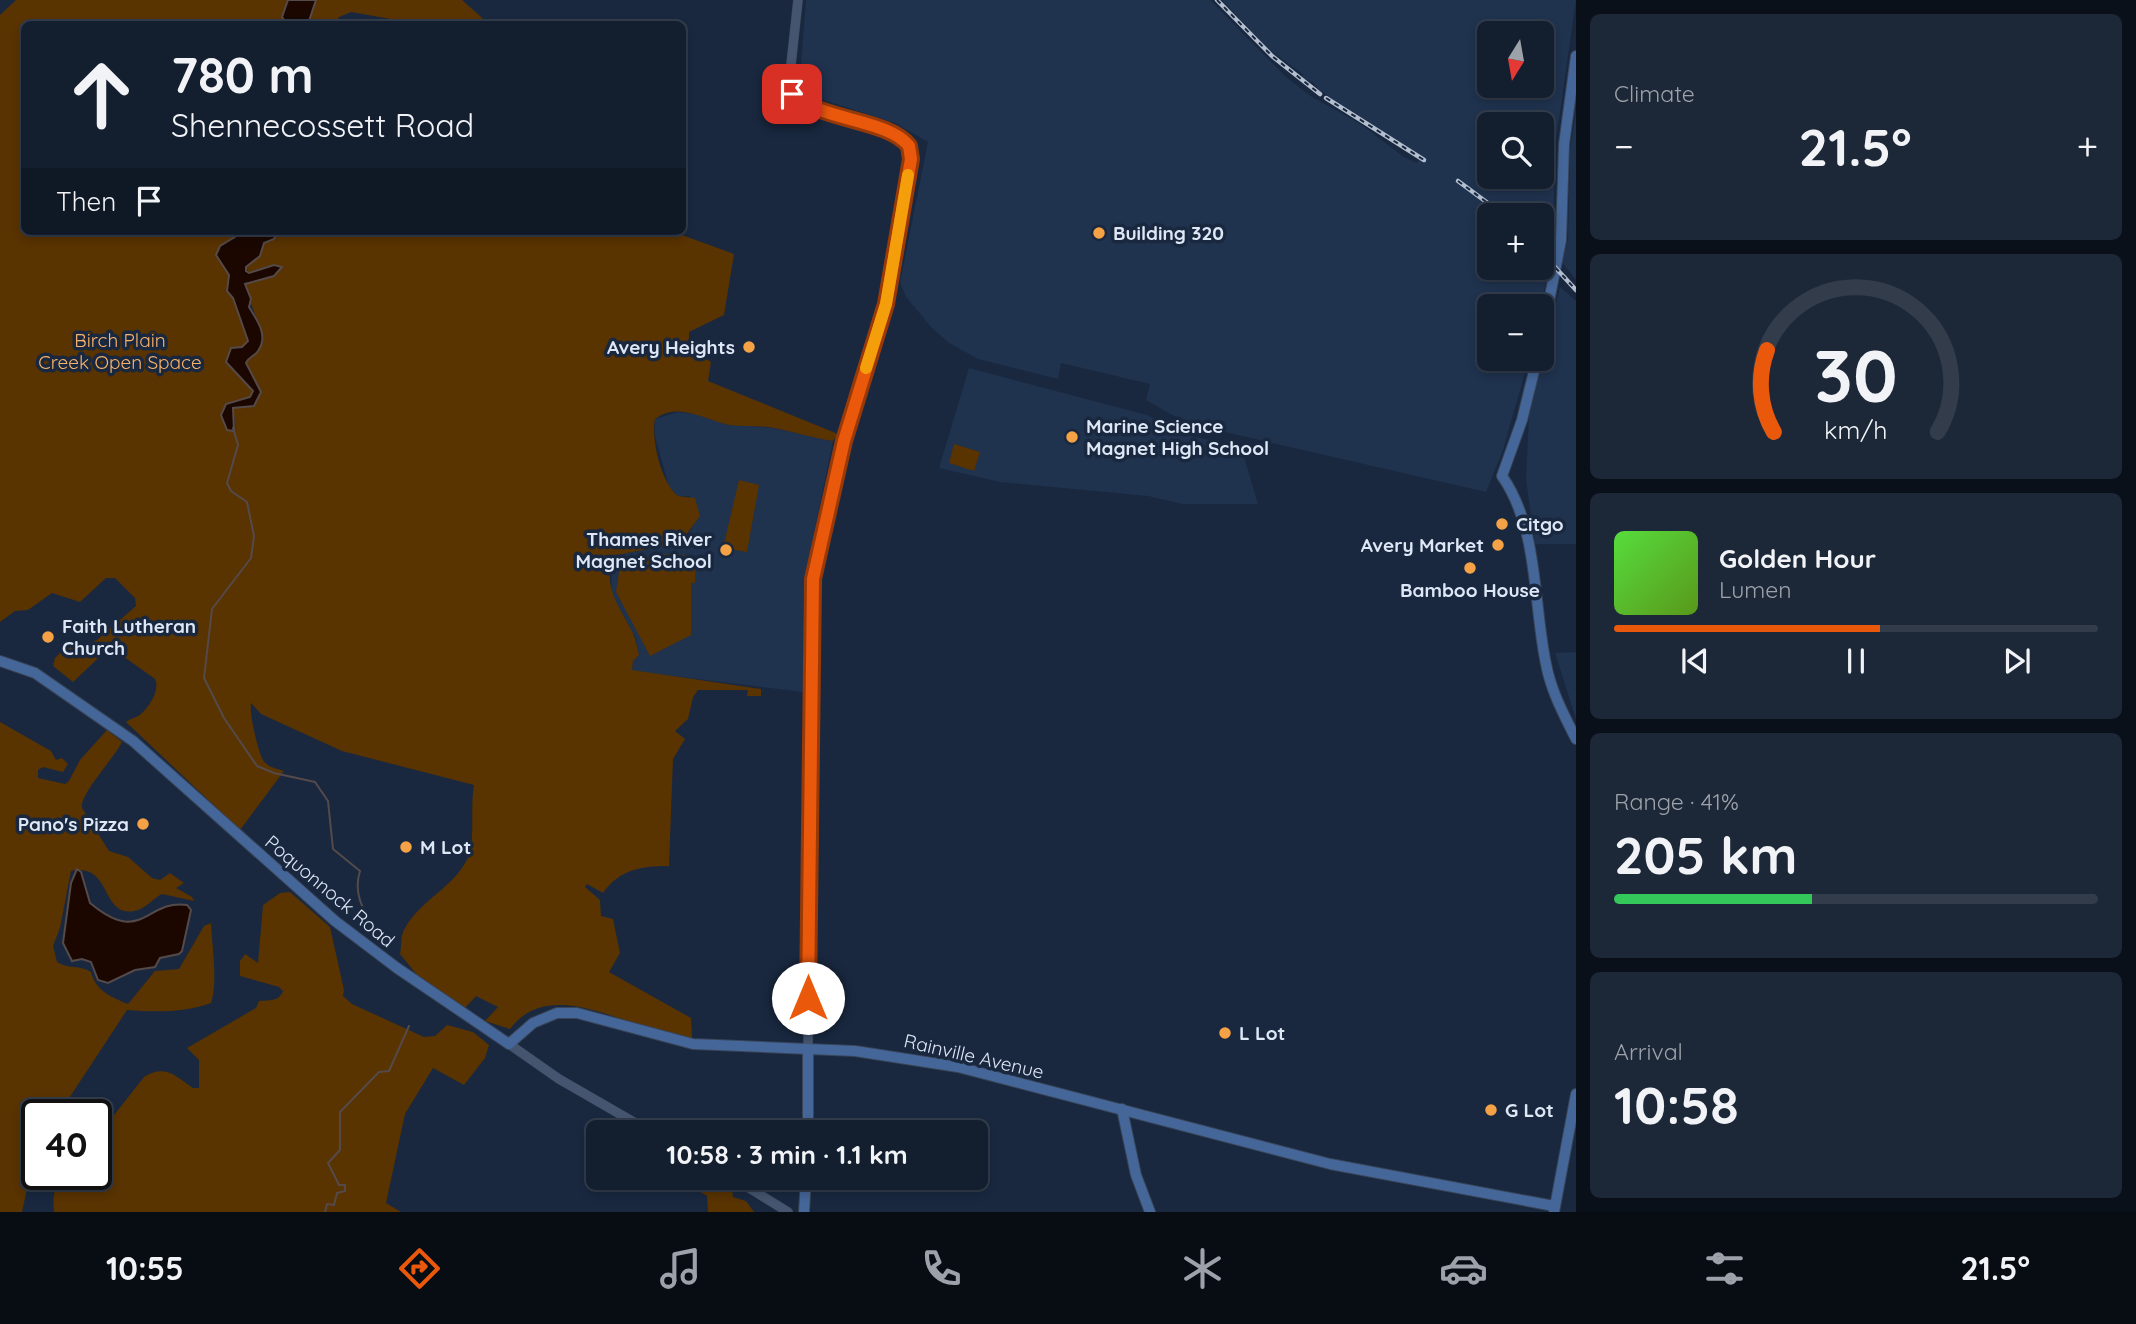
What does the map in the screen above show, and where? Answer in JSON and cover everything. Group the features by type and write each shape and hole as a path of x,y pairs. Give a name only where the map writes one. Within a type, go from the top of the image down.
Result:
{"main road":[{"path":"1550,294 1561,240 1564,144 1576,56"},
{"path":"1534,371 1520,428 1502,476 1523,517 1546,666 1555,696 1576,740"},
{"name":"Poquonnock Road","path":"0,662 15,664 35,673 113,725 335,921 397,968 509,1044"},
{"name":"Rainville Avenue","path":"509,1044 533,1023 569,1012 693,1044 895,1055 1122,1109 1330,1164 1554,1209"},
{"path":"808,1049 808,1120"},
{"path":"1554,1209 1576,1094"},
{"path":"1122,1109 1136,1175 1150,1212"},
{"path":"804,1208 805,1190"}],"street":[{"path":"798,0 789,83 792,94 833,115 896,135 909,146 911,159 890,283 844,441 813,579 808,1049"},
{"name":"Poquonnock Road","path":"509,1044 559,1079 630,1120"},
{"path":"752,1190 788,1212"}],"shaded area":[{"path":"288,0 316,0 309,21 285,21 282,17"},
{"path":"806,0 1210,0 1286,77 1312,97 1359,123 1404,157 1417,163 1421,157 1339,104 1313,82 1302,78 1303,74 1268,49 1222,0 1576,0 1556,140 1554,203 1477,203 1477,280 1546,280 1543,294 1477,294 1477,371 1526,371 1503,450 1486,492 1216,430 1174,416 1146,400 1150,384 1061,363 1058,379 978,359 949,343 932,328 906,297 900,282 928,142 895,123 799,92"},
{"path":"1576,110 1576,280 1562,262 1568,240 1570,149"},
{"path":"276,235 274,239 264,243 260,256 246,267 246,271 249,273 274,265 282,267 274,276 245,284 251,299 249,307 262,334 258,351 246,363 261,392 254,406 233,408 234,431 227,430 221,415 226,404 250,397 253,391 226,362 231,348 242,347 248,341 233,298 227,291 229,275 216,255 220,246 235,237"},
{"path":"1560,287 1576,301 1576,544 1535,544 1526,479 1529,416 1540,371 1554,371 1554,312"},
{"name":"Marine Science Magnet High School","path":"969,368 1147,415 1182,434 1241,447 1258,504 1182,504 1148,496 1000,482 939,468"},
{"name":"Thames River Magnet School","path":"678,412 702,415 726,424 773,428 833,441 804,582 803,692 632,671 633,661 639,655 635,636 611,593 612,562 616,555 677,546 692,529 690,496 678,496 669,487 655,436 655,419"},
{"path":"1576,652 1576,719 1555,653"},
{"path":"77,869 81,872 90,903 122,921 143,918 173,905 187,905 191,910 182,951 160,958 155,967 135,970 108,983 98,980 91,962 82,959 72,961 63,943 71,883"}],"green space":[{"name":"Birch Plain Creek Open Space","path":"16,0 288,0 282,17 285,21 21,21 21,235 252,235 238,270 254,333 241,357 257,395 254,379 246,363 260,346 261,333 245,283 275,276 271,267 249,273 246,267 260,256 264,243 271,241 275,235 682,235 734,254 724,315 689,332 689,348 711,362 708,381 838,434 833,441 768,427 729,425 682,412 664,414 655,419 656,449 662,471 678,496 695,498 700,516 677,547 664,546 616,555 611,566 614,596 633,633 639,655 633,661 632,670 761,689 761,696 747,696 748,690 698,690 693,697 688,719 675,731 685,739 673,759 669,866 632,870 617,879 603,893 587,884 585,887 600,900 601,916 613,919 620,953 609,972 691,1018 692,1038 655,1030 576,1006 558,1005 540,1008 524,1015 510,1029 485,1021 498,1007 476,996 465,1008 417,975 400,954 402,934 420,909 456,875 469,855 474,785 342,751 261,714 251,703 254,732 263,760 284,771 240,830 126,722 141,714 151,702 156,688 155,679 110,647 73,682 53,666 55,658 68,645 85,645 97,640 136,606 135,598 115,578 106,578 80,602 52,593 28,610 15,611 0,622 0,15","holes":["257,395 258,401 253,406 233,408 236,430 229,406"]},
{"path":"316,0 462,0 486,21 402,21 351,12 339,17 337,21 309,21"},
{"path":"954,444 980,452 974,471 949,463"},
{"path":"739,480 759,485 747,552 723,548"},
{"path":"667,554 687,555 696,562 695,583 691,583 691,635 650,656 616,592 621,559"},
{"path":"0,722 51,751 56,760 62,758 68,764 63,772 43,767 38,770 38,778 65,784 80,760 107,730 122,742 86,794 82,808 109,851 128,857 152,878 160,880 170,873 184,883 176,888 194,901 162,894 138,910 124,911 110,899 94,874 84,870 71,871 60,928 53,946 57,962 91,972 100,989 128,1004 155,971 179,969 204,926 211,923 213,994 211,1003 190,1009 127,1010 69,1099 21,1099 21,1190 27,1190 22,1212 0,1212"},
{"path":"290,892 330,927 343,996 352,1004 424,1037 435,1036 447,1025 473,1032 489,1045 485,1058 464,1085 433,1068 405,1114 386,1203 401,1212 54,1212 56,1190 112,1190 112,1118 144,1077 158,1072 170,1073 193,1088 199,1088 199,1060 187,1048 256,1008 259,1001 273,1000 281,995 283,991 279,987 240,976 240,961 245,954 258,963 263,905 280,893"},
{"path":"697,1190 732,1190 733,1197 746,1201 754,1212 708,1212 707,1196"}],"waterway":[{"path":"233,428 238,445 227,483 231,491 247,502 254,536 251,558 212,609 204,678 224,718 257,766 274,773 315,782 328,801 333,849 360,871 358,892 361,902 385,949"},
{"path":"325,1212 327,1204 334,1205 337,1193 345,1191 345,1185 339,1185 328,1163 340,1150 340,1112 379,1072 389,1071 409,1026"}],"railway":[{"path":"1217,0 1272,56 1320,94"},
{"path":"1326,98 1424,160"},
{"path":"1458,181 1488,203"},
{"path":"1554,266 1576,290"}],"slow traffic":[{"path":"866,368 886,304 908,175"}],"place":[{"name":"Building 320","path":"1099,233"},
{"name":"Avery Heights","path":"749,347"},
{"name":"Marine Science Magnet High School","path":"1072,437"},
{"name":"Citgo","path":"1502,524"},
{"name":"Avery Market","path":"1498,545"},
{"name":"Thames River Magnet School","path":"726,550"},
{"name":"Bamboo House","path":"1470,568"},
{"name":"Faith Lutheran Church","path":"48,637"},
{"name":"Pano's Pizza","path":"143,824"},
{"name":"M Lot","path":"406,847"},
{"name":"L Lot","path":"1225,1033"},
{"name":"G Lot","path":"1491,1110"}],"route":[{"path":"792,94 802,102 833,115 896,135 909,146 911,159 886,304 844,441 813,579 808,998"}]}
